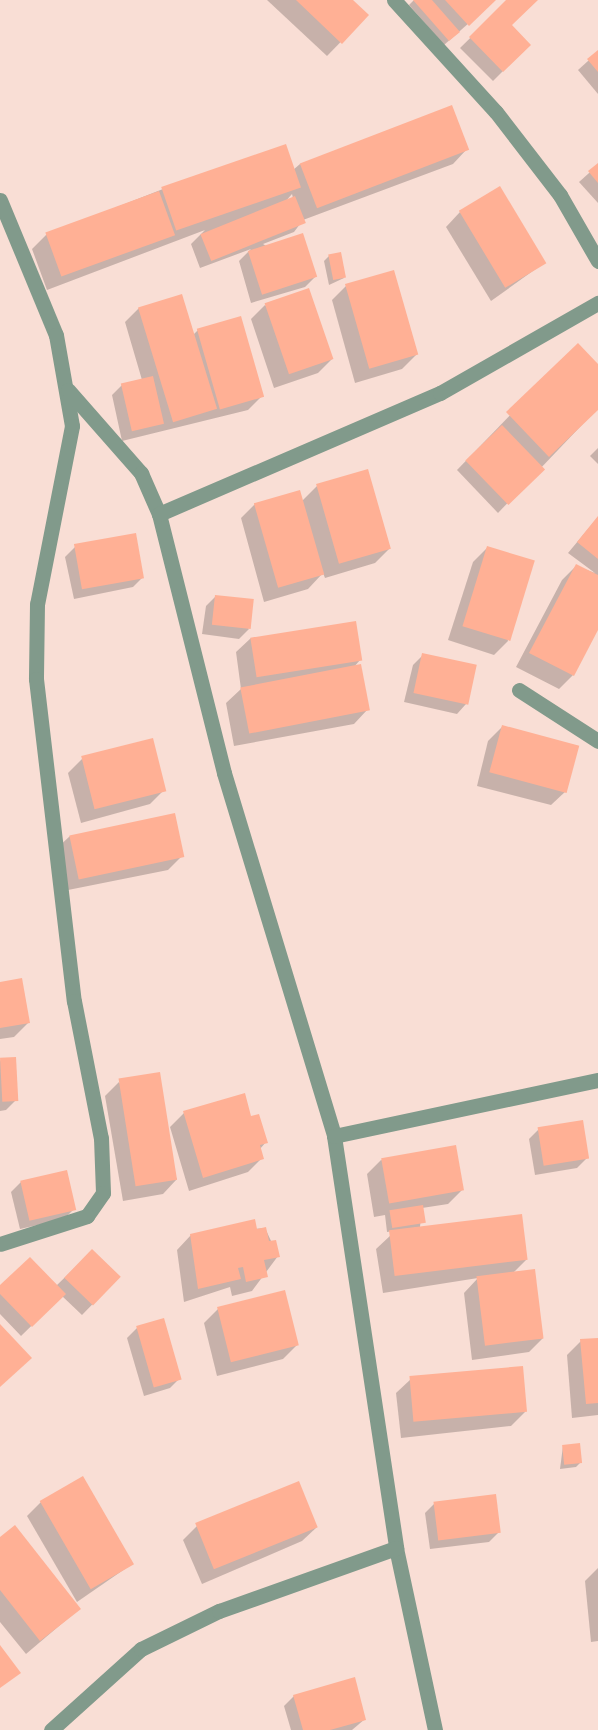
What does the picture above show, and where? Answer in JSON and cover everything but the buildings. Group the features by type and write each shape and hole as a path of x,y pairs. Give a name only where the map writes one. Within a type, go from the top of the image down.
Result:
{"street":[{"path":"394,0 496,112 560,195 598,261"},
{"path":"0,200 56,335 68,390 72,426 37,604 36,679 74,1001 101,1138 103,1193 87,1216 0,1244"},
{"path":"159,514 440,393 598,303"},
{"path":"68,390 141,473 159,514 224,773 334,1136 396,1548 435,1730"},
{"path":"519,690 598,741"},
{"path":"334,1136 598,1080"},
{"path":"51,1730 141,1649 219,1611 396,1548"}]}
